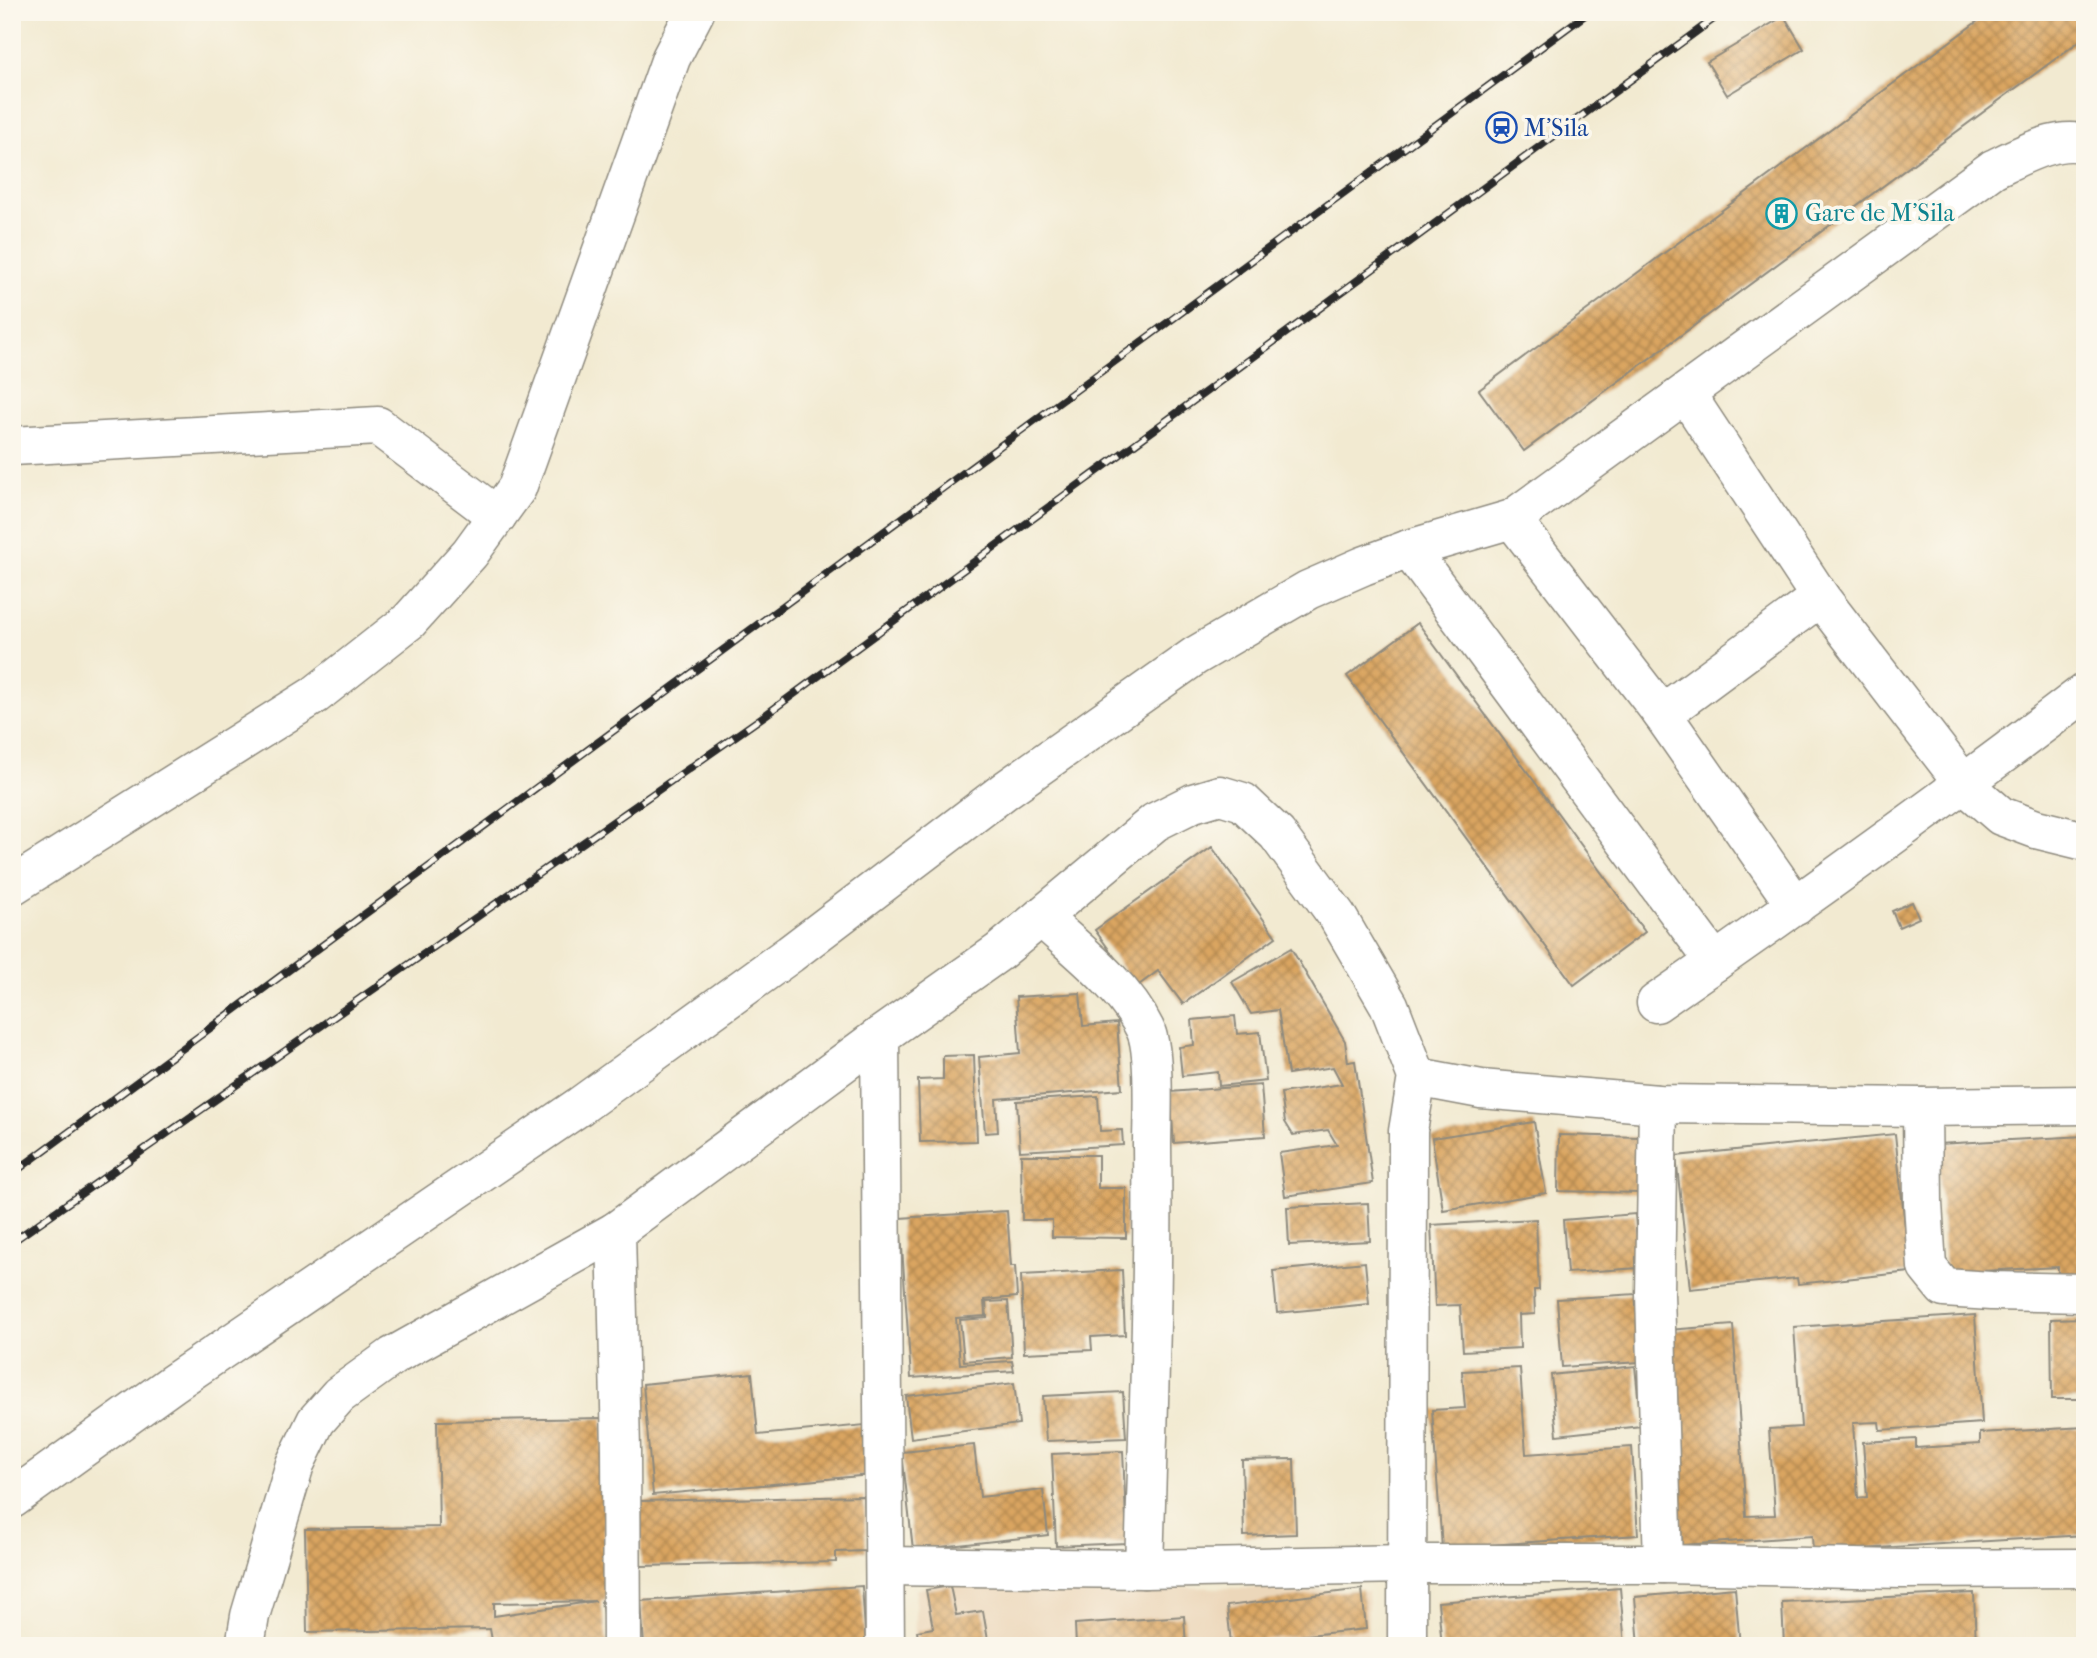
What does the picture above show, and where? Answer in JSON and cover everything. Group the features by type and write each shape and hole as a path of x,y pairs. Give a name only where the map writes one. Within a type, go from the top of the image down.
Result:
{"street":[{"path":"12,886 315,695 409,621 470,553 517,488 671,58 695,12"},
{"path":"12,1499 172,1384 580,1106 790,954 1007,789 1195,656 1308,590 1409,549 1512,519 1993,169 2033,150 2074,141 2085,144"},
{"path":"1686,394 1820,597 1964,784 2001,816 2036,829 2085,841"},
{"path":"12,446 378,426 497,516"},
{"path":"1512,519 1662,714 1796,906"},
{"path":"1409,549 1715,962"},
{"path":"1662,714 1820,597"},
{"path":"1656,1003 1796,906 2085,692"},
{"path":"245,1646 250,1616 295,1464 316,1421 339,1395 393,1356 615,1231 999,952 1155,822 1193,803 1220,795 1243,802 1277,834 1337,916 1389,1004 1418,1077 1408,1131 1406,1646"},
{"path":"1041,917 1084,956 1125,999 1146,1031 1152,1073 1153,1210 1144,1569"},
{"path":"880,1036 885,1646"},
{"path":"1418,1077 1481,1089 1658,1104 1922,1107 2085,1105"},
{"path":"1658,1104 1656,1294 1663,1564"},
{"path":"1922,1107 1927,1267 1944,1288 2085,1293"},
{"path":"615,1231 621,1449 622,1646"},
{"path":"885,1566 1144,1569 1407,1564 1663,1564 1902,1569 2085,1568"}],"shaded area":[{"path":"941,1582 1368,1591 1368,1646 914,1646 916,1590"}],"building":[{"name":"Gare de M'Sila","path":"1990,12 2084,12 2085,37 1524,451 1479,390"},
{"path":"1784,16 1804,49 1727,95 1707,62"},
{"path":"1418,623 1645,932 1574,985 1347,676"},
{"path":"1212,847 1276,937 1183,1004 1158,971 1136,987 1095,930"},
{"path":"1912,902 1919,918 1899,927 1892,911"},
{"path":"1291,948 1345,1041 1348,1062 1355,1061 1373,1183 1285,1196 1279,1153 1337,1145 1328,1130 1293,1135 1285,1122 1281,1093 1342,1084 1333,1067 1288,1074 1278,1010 1251,1014 1232,982"},
{"path":"1080,993 1083,1026 1117,1023 1122,1089 996,1099 998,1132 985,1133 979,1057 1020,1053 1016,997"},
{"path":"1235,1016 1237,1034 1260,1032 1266,1081 1219,1086 1218,1072 1182,1076 1179,1047 1194,1045 1192,1020"},
{"path":"974,1055 977,1141 920,1142 918,1080 943,1079 943,1056"},
{"path":"1261,1085 1265,1136 1174,1143 1170,1092"},
{"path":"1098,1096 1100,1131 1122,1130 1123,1145 1020,1151 1017,1101"},
{"path":"1534,1122 1546,1193 1443,1210 1432,1138"},
{"path":"1895,1134 1910,1272 1798,1284 1797,1278 1690,1289 1676,1156"},
{"path":"1559,1135 1641,1137 1640,1193 1558,1191"},
{"path":"2085,1136 2085,1274 2058,1275 2058,1267 1945,1273 1938,1144"},
{"path":"1021,1155 1098,1155 1098,1188 1126,1188 1126,1238 1052,1237 1052,1220 1022,1220"},
{"path":"1368,1203 1370,1241 1289,1245 1287,1207"},
{"path":"1007,1211 1011,1266 1015,1266 1017,1297 984,1300 985,1316 956,1318 960,1364 1012,1361 1014,1371 911,1378 900,1218"},
{"path":"1635,1214 1639,1268 1567,1273 1563,1220"},
{"path":"1536,1219 1539,1290 1534,1290 1535,1314 1519,1315 1520,1348 1463,1351 1460,1305 1435,1306 1431,1225"},
{"path":"1365,1262 1369,1304 1277,1313 1273,1271"},
{"path":"1122,1270 1125,1335 1091,1337 1092,1350 1024,1353 1021,1275"},
{"path":"1636,1294 1640,1362 1562,1367 1557,1299"},
{"path":"1008,1301 1012,1357 964,1361 960,1320 987,1318 986,1302"},
{"path":"1975,1315 1982,1423 1880,1430 1879,1422 1853,1423 1858,1498 1867,1497 1863,1442 1916,1439 1916,1448 1980,1444 1980,1433 2085,1427 2085,1535 1813,1552 1812,1536 1682,1545 1668,1330 1733,1325 1746,1516 1775,1515 1769,1429 1801,1427 1794,1327"},
{"path":"2085,1318 2085,1399 2052,1399 2051,1319"},
{"path":"1635,1366 1641,1426 1557,1435 1551,1375"},
{"path":"1520,1368 1526,1454 1632,1447 1638,1535 1442,1548 1432,1410 1465,1408 1462,1371"},
{"path":"752,1373 758,1435 865,1425 870,1475 653,1495 643,1384"},
{"path":"1014,1383 1019,1424 911,1438 906,1396"},
{"path":"1123,1392 1126,1438 1046,1441 1043,1396"},
{"path":"603,1418 606,1601 601,1601 608,1646 493,1646 490,1629 307,1632 305,1529 439,1527 437,1421","holes":["596,1601 494,1616 494,1603"]},
{"path":"974,1445 980,1497 1043,1490 1048,1535 913,1550 902,1452"},
{"path":"1123,1451 1127,1543 1056,1546 1052,1454"},
{"path":"1294,1459 1296,1534 1244,1536 1242,1460"},
{"path":"864,1496 866,1551 836,1552 836,1562 641,1566 640,1501"},
{"path":"862,1586 866,1646 644,1646 641,1601"},
{"path":"950,1586 956,1615 983,1611 989,1646 919,1646 917,1631 933,1628 926,1590"},
{"path":"1620,1588 1625,1646 1442,1646 1438,1602"},
{"path":"1735,1588 1740,1646 1639,1646 1635,1597"},
{"path":"1362,1589 1366,1629 1231,1643 1227,1606"},
{"path":"1974,1593 1976,1646 1784,1646 1782,1602"},
{"path":"1184,1616 1186,1646 1076,1646 1075,1624"}],"railway":[{"path":"12,1174 1589,12"},
{"path":"12,1242 764,716 1723,12"}],"place":[{"name":"M'Sila","path":"1501,128"},
{"name":"Gare de M'Sila","path":"1782,213"}]}
